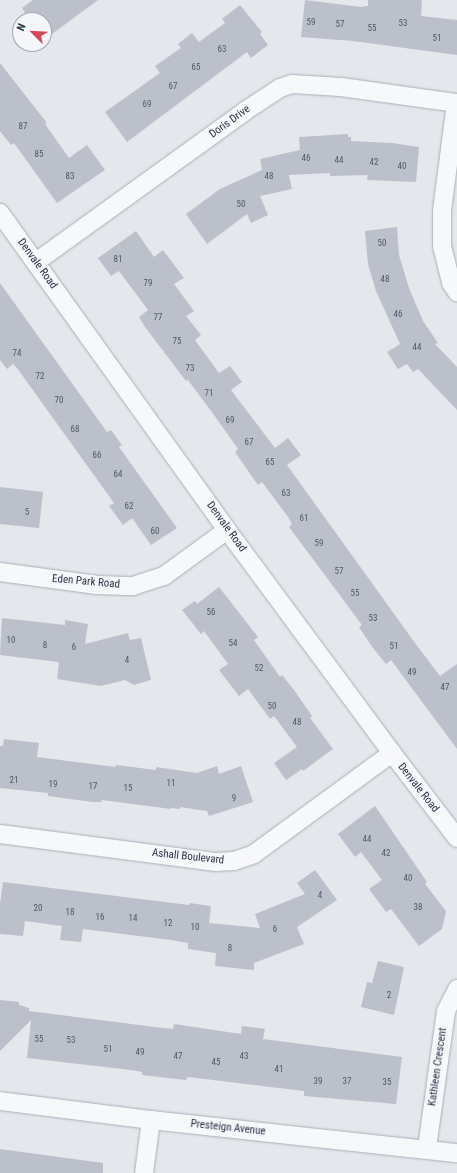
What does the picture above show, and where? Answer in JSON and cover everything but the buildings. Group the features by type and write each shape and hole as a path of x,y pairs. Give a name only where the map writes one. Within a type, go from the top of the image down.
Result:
{"street":[{"name":"Doris Drive","path":"36,262 245,111 280,88 292,84 334,87 456,103"},
{"path":"456,103 442,211 442,246 451,283 457,292"},
{"name":"Denvale Road","path":"0,213 227,530 392,754 457,838"},
{"name":"Eden Park Road","path":"0,572 97,585 134,586 164,576 227,530"},
{"name":"Ashall Boulevard","path":"0,834 216,862 234,860 254,854 392,754"},
{"name":"Kathleen Crescent","path":"427,1148 446,1011 457,989"},
{"name":"Presteign Avenue","path":"0,1101 151,1120 457,1152"},
{"path":"144,1173 151,1120"}]}
